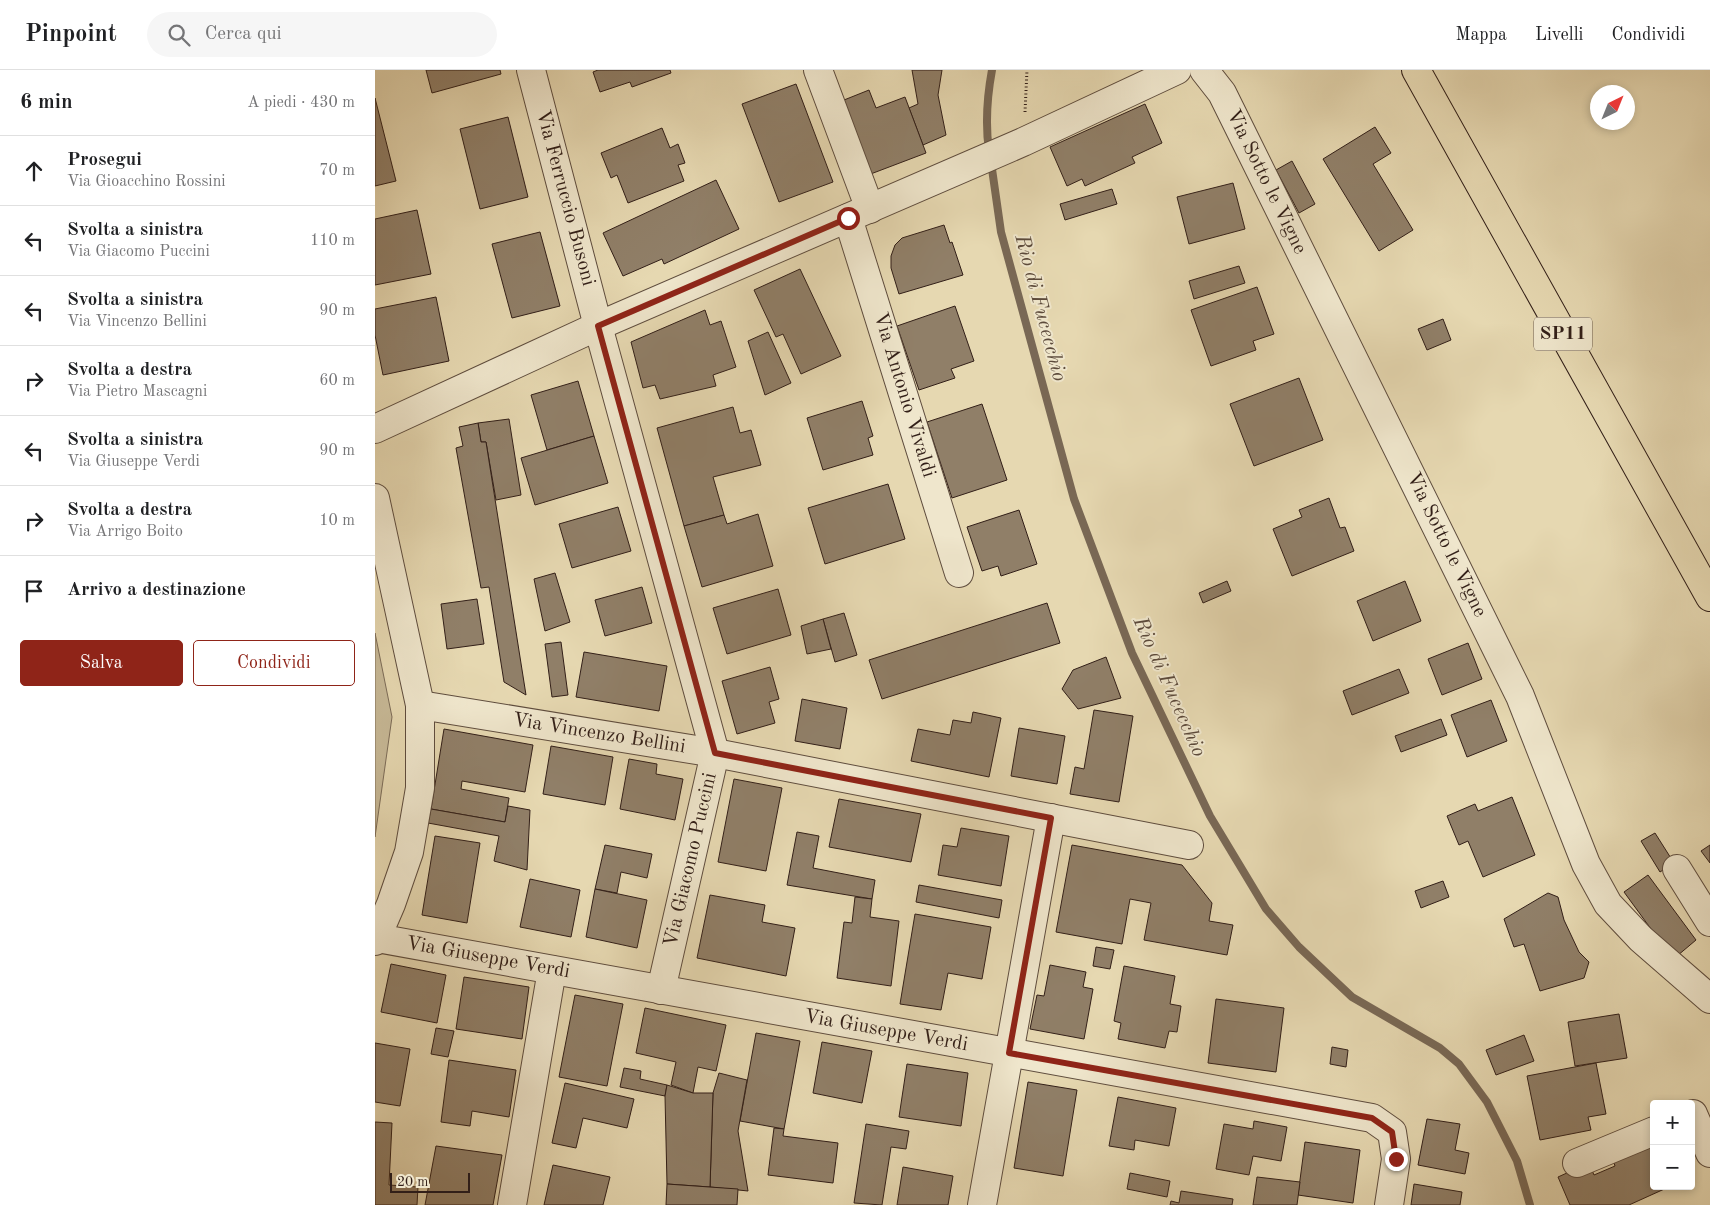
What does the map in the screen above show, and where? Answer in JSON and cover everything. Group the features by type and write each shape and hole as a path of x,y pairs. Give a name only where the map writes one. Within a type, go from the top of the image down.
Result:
{"main road":[{"name":"SP11","path":"1415,70 1710,597"}],"street":[{"name":"Via Ferruccio Busoni","path":"531,70 598,326"},
{"name":"Via Antonio Vivaldi","path":"818,70 959,573"},
{"path":"375,429 598,326 859,214 1177,70"},
{"name":"Via Sotto le Vigne","path":"1204,70 1222,93 1520,696 1586,864 1608,904 1641,939 1710,999"},
{"name":"Via Giacomo Puccini","path":"598,326 715,753 661,990"},
{"path":"375,498 420,705 420,788 409,852 376,939"},
{"name":"Via Vincenzo Bellini","path":"420,705 715,753 1189,845"},
{"path":"981,1205 1051,818"},
{"path":"1677,869 1710,922"},
{"name":"Via Giuseppe Verdi","path":"376,939 1372,1118 1392,1132 1396,1159 1389,1205"},
{"path":"512,1205 552,970"},
{"path":"1695,1119 1710,1153"},
{"path":"1577,1164 1650,1133"}],"path":[{"path":"1001,151 1027,70"}],"shaded area":[{"path":"375,633 392,717 375,837"}],"building":[{"path":"426,70 500,70 501,74 432,93"},
{"path":"598,70 670,70 671,73 632,87 630,82 600,92 593,72"},
{"path":"912,70 942,70 938,95 946,135 923,145 909,108 918,104"},
{"path":"796,84 833,182 779,202 742,104"},
{"path":"869,90 876,108 905,97 926,153 868,175 839,102"},
{"path":"375,98 396,181 375,186"},
{"path":"1145,104 1162,143 1132,157 1135,163 1085,186 1082,179 1067,186 1050,147"},
{"path":"508,117 528,197 480,209 460,129"},
{"path":"1375,127 1391,153 1373,164 1413,230 1379,251 1323,159"},
{"path":"662,128 670,148 678,144 685,163 678,165 684,181 628,203 617,175 611,178 601,153"},
{"path":"1292,161 1315,204 1299,213 1276,170"},
{"path":"716,180 739,229 664,264 662,259 623,276 603,233"},
{"path":"1233,183 1245,229 1189,244 1177,197"},
{"path":"1112,189 1117,204 1065,220 1060,204"},
{"path":"417,210 431,274 375,285 375,219"},
{"path":"944,225 963,275 899,294 891,268 891,256 895,245 902,238"},
{"path":"540,232 560,306 512,318 492,244"},
{"path":"1239,266 1245,283 1194,299 1189,281"},
{"path":"800,269 841,356 801,374 783,334 776,337 754,290"},
{"path":"1257,287 1274,334 1253,341 1256,350 1211,366 1191,310"},
{"path":"436,297 449,361 383,375 375,335 375,309"},
{"path":"955,306 974,361 951,369 955,378 919,390 897,326"},
{"path":"705,310 710,325 721,321 736,367 713,375 716,386 660,399 655,385 643,388 631,342"},
{"path":"1443,319 1451,340 1427,350 1418,329"},
{"path":"768,332 791,383 765,395 748,341"},
{"path":"1299,378 1323,440 1254,466 1230,404"},
{"path":"578,381 594,436 547,450 531,395"},
{"path":"862,401 873,436 868,438 873,455 823,470 807,418"},
{"path":"982,404 1007,480 952,498 927,422"},
{"path":"733,407 740,433 751,430 761,465 713,477 724,515 684,526 657,428"},
{"path":"509,419 521,495 496,500 486,442 481,442 478,423"},
{"path":"478,423 481,442 486,442 526,695 504,682 489,587 481,588 456,448 463,446 459,427"},
{"path":"594,436 608,483 535,505 521,458"},
{"path":"888,484 905,539 825,564 808,508"},
{"path":"1329,498 1340,528 1345,527 1354,551 1292,576 1273,529 1302,517 1299,510"},
{"path":"618,507 631,551 572,568 559,524"},
{"path":"1019,510 1037,564 1001,576 998,566 982,571 967,527"},
{"path":"758,514 773,566 702,587 684,526 724,515 727,524"},
{"path":"555,573 570,622 545,631 534,579"},
{"path":"1227,581 1231,591 1203,603 1199,593"},
{"path":"1405,581 1421,621 1373,641 1357,601"},
{"path":"642,587 652,623 605,636 595,600"},
{"path":"778,589 791,635 727,654 713,608"},
{"path":"477,599 484,644 447,649 441,604"},
{"path":"1047,603 1060,643 882,699 869,660"},
{"path":"844,613 857,655 835,662 823,619"},
{"path":"823,619 831,649 807,654 801,626"},
{"path":"561,642 568,695 552,697 545,644"},
{"path":"1468,643 1482,679 1442,695 1428,659"},
{"path":"584,652 667,666 659,711 576,697"},
{"path":"1106,657 1121,698 1078,709 1062,689 1073,670"},
{"path":"770,667 779,699 769,702 775,723 737,734 722,681"},
{"path":"1399,669 1409,693 1352,715 1343,691"},
{"path":"802,699 847,708 840,749 795,741"},
{"path":"1491,700 1507,741 1467,757 1451,715"},
{"path":"1094,710 1133,716 1119,802 1070,794 1075,767 1084,769"},
{"path":"973,712 1001,718 989,777 911,761 918,729 950,735 953,720 971,723"},
{"path":"1441,719 1447,735 1401,752 1395,736"},
{"path":"1019,728 1065,736 1057,784 1011,776"},
{"path":"444,729 533,745 525,792 462,781 461,789 509,798 505,822 431,809"},
{"path":"551,746 613,757 605,805 543,794"},
{"path":"629,759 657,764 656,774 683,779 675,820 620,809"},
{"path":"734,779 782,788 766,871 718,862"},
{"path":"1512,797 1535,855 1483,877 1468,841 1459,845 1447,816 1475,804 1478,811"},
{"path":"839,799 921,814 911,862 829,847"},
{"path":"508,806 530,810 527,870 494,861 499,836 428,823 431,809 505,822"},
{"path":"961,828 1009,836 1001,886 938,875 943,845 957,847"},
{"path":"797,832 819,836 813,868 875,880 872,899 787,885"},
{"path":"1655,833 1674,863 1660,872 1641,841"},
{"path":"435,836 480,843 467,923 422,915"},
{"path":"605,845 652,854 647,878 621,872 617,893 595,889"},
{"path":"1072,845 1182,865 1212,903 1209,921 1233,925 1227,955 1144,940 1151,903 1130,899 1122,944 1056,932"},
{"path":"1710,845 1710,863 1701,851"},
{"path":"1648,875 1696,940 1677,956 1651,929 1624,892"},
{"path":"530,879 580,890 571,937 520,927"},
{"path":"1443,881 1449,897 1421,908 1415,891"},
{"path":"919,885 1002,900 999,918 916,902"},
{"path":"595,889 647,900 637,948 586,937"},
{"path":"1548,893 1558,897 1564,920 1579,952 1589,962 1584,978 1540,991 1524,944 1514,947 1504,919"},
{"path":"710,895 765,905 762,922 795,928 786,976 697,958"},
{"path":"855,897 872,899 870,917 899,921 891,986 837,978 844,922 852,923"},
{"path":"915,914 991,927 982,979 948,973 941,1010 900,1004"},
{"path":"1096,947 1114,950 1110,969 1093,966"},
{"path":"391,964 446,975 437,1023 381,1012"},
{"path":"1050,965 1086,972 1083,987 1093,989 1084,1039 1030,1029 1037,995 1044,996"},
{"path":"1124,966 1175,976 1170,1004 1181,1006 1177,1032 1169,1031 1165,1048 1118,1039 1121,1023 1114,1021"},
{"path":"464,977 529,987 522,1039 456,1029"},
{"path":"575,995 623,1004 607,1086 559,1077"},
{"path":"1216,999 1284,1008 1276,1072 1208,1063"},
{"path":"645,1008 726,1025 716,1071 698,1067 693,1093 671,1085 676,1062 636,1053"},
{"path":"1619,1014 1627,1058 1575,1066 1568,1022"},
{"path":"436,1028 454,1031 448,1057 431,1054"},
{"path":"756,1033 800,1041 784,1129 740,1121"},
{"path":"1524,1035 1534,1061 1496,1075 1486,1050"},
{"path":"822,1042 872,1051 862,1103 813,1093"},
{"path":"375,1043 410,1049 400,1106 375,1102"},
{"path":"1332,1047 1348,1050 1346,1067 1330,1064"},
{"path":"449,1060 516,1070 509,1117 472,1111 470,1126 441,1122"},
{"path":"1596,1063 1606,1114 1588,1117 1591,1130 1540,1140 1527,1076"},
{"path":"907,1064 968,1073 961,1126 899,1117"},
{"path":"624,1068 641,1071 640,1079 667,1085 665,1096 620,1087"},
{"path":"719,1073 747,1080 738,1131 748,1191 710,1187 713,1093"},
{"path":"1028,1082 1077,1090 1063,1176 1014,1168"},
{"path":"565,1083 634,1099 627,1128 583,1118 576,1148 552,1143"},
{"path":"667,1085 693,1093 713,1093 710,1187 667,1184 665,1096"},
{"path":"1118,1097 1176,1108 1169,1146 1135,1140 1134,1150 1109,1146"},
{"path":"1427,1119 1460,1124 1455,1150 1469,1153 1465,1174 1418,1165"},
{"path":"1254,1121 1287,1127 1281,1161 1253,1156 1249,1175 1216,1169 1224,1124 1253,1129"},
{"path":"375,1122 392,1123 389,1185 418,1187 417,1205 375,1205"},
{"path":"866,1124 909,1131 906,1149 891,1147 882,1205 854,1203"},
{"path":"774,1128 784,1129 783,1136 838,1143 833,1183 768,1175"},
{"path":"1305,1142 1360,1150 1353,1203 1298,1195"},
{"path":"1650,1144 1650,1190 1662,1190 1629,1205 1570,1205 1558,1177 1589,1163 1594,1175 1615,1166 1613,1160"},
{"path":"436,1146 502,1155 493,1205 425,1205"},
{"path":"553,1165 610,1177 603,1205 544,1205"},
{"path":"903,1167 953,1176 948,1205 897,1205"},
{"path":"1130,1173 1170,1181 1167,1197 1127,1189"},
{"path":"1257,1177 1300,1182 1297,1205 1253,1205"},
{"path":"667,1184 738,1189 737,1205 666,1205"},
{"path":"1414,1184 1462,1192 1460,1205 1411,1205"},
{"path":"1181,1191 1233,1199 1232,1205 1170,1205 1171,1201 1179,1203"}],"waterway":[{"name":"Rio di Fucecchio","path":"989,151 987,110 992,70"},
{"name":"Rio di Fucecchio","path":"991,162 1001,232 1074,499 1132,653 1210,816 1266,909 1299,947 1352,997 1440,1048 1459,1064 1487,1102 1517,1161 1530,1205"}],"route":[{"path":"848,218 598,326 715,753 1051,818 1009,1053 1372,1118 1392,1132 1396,1159"}]}
